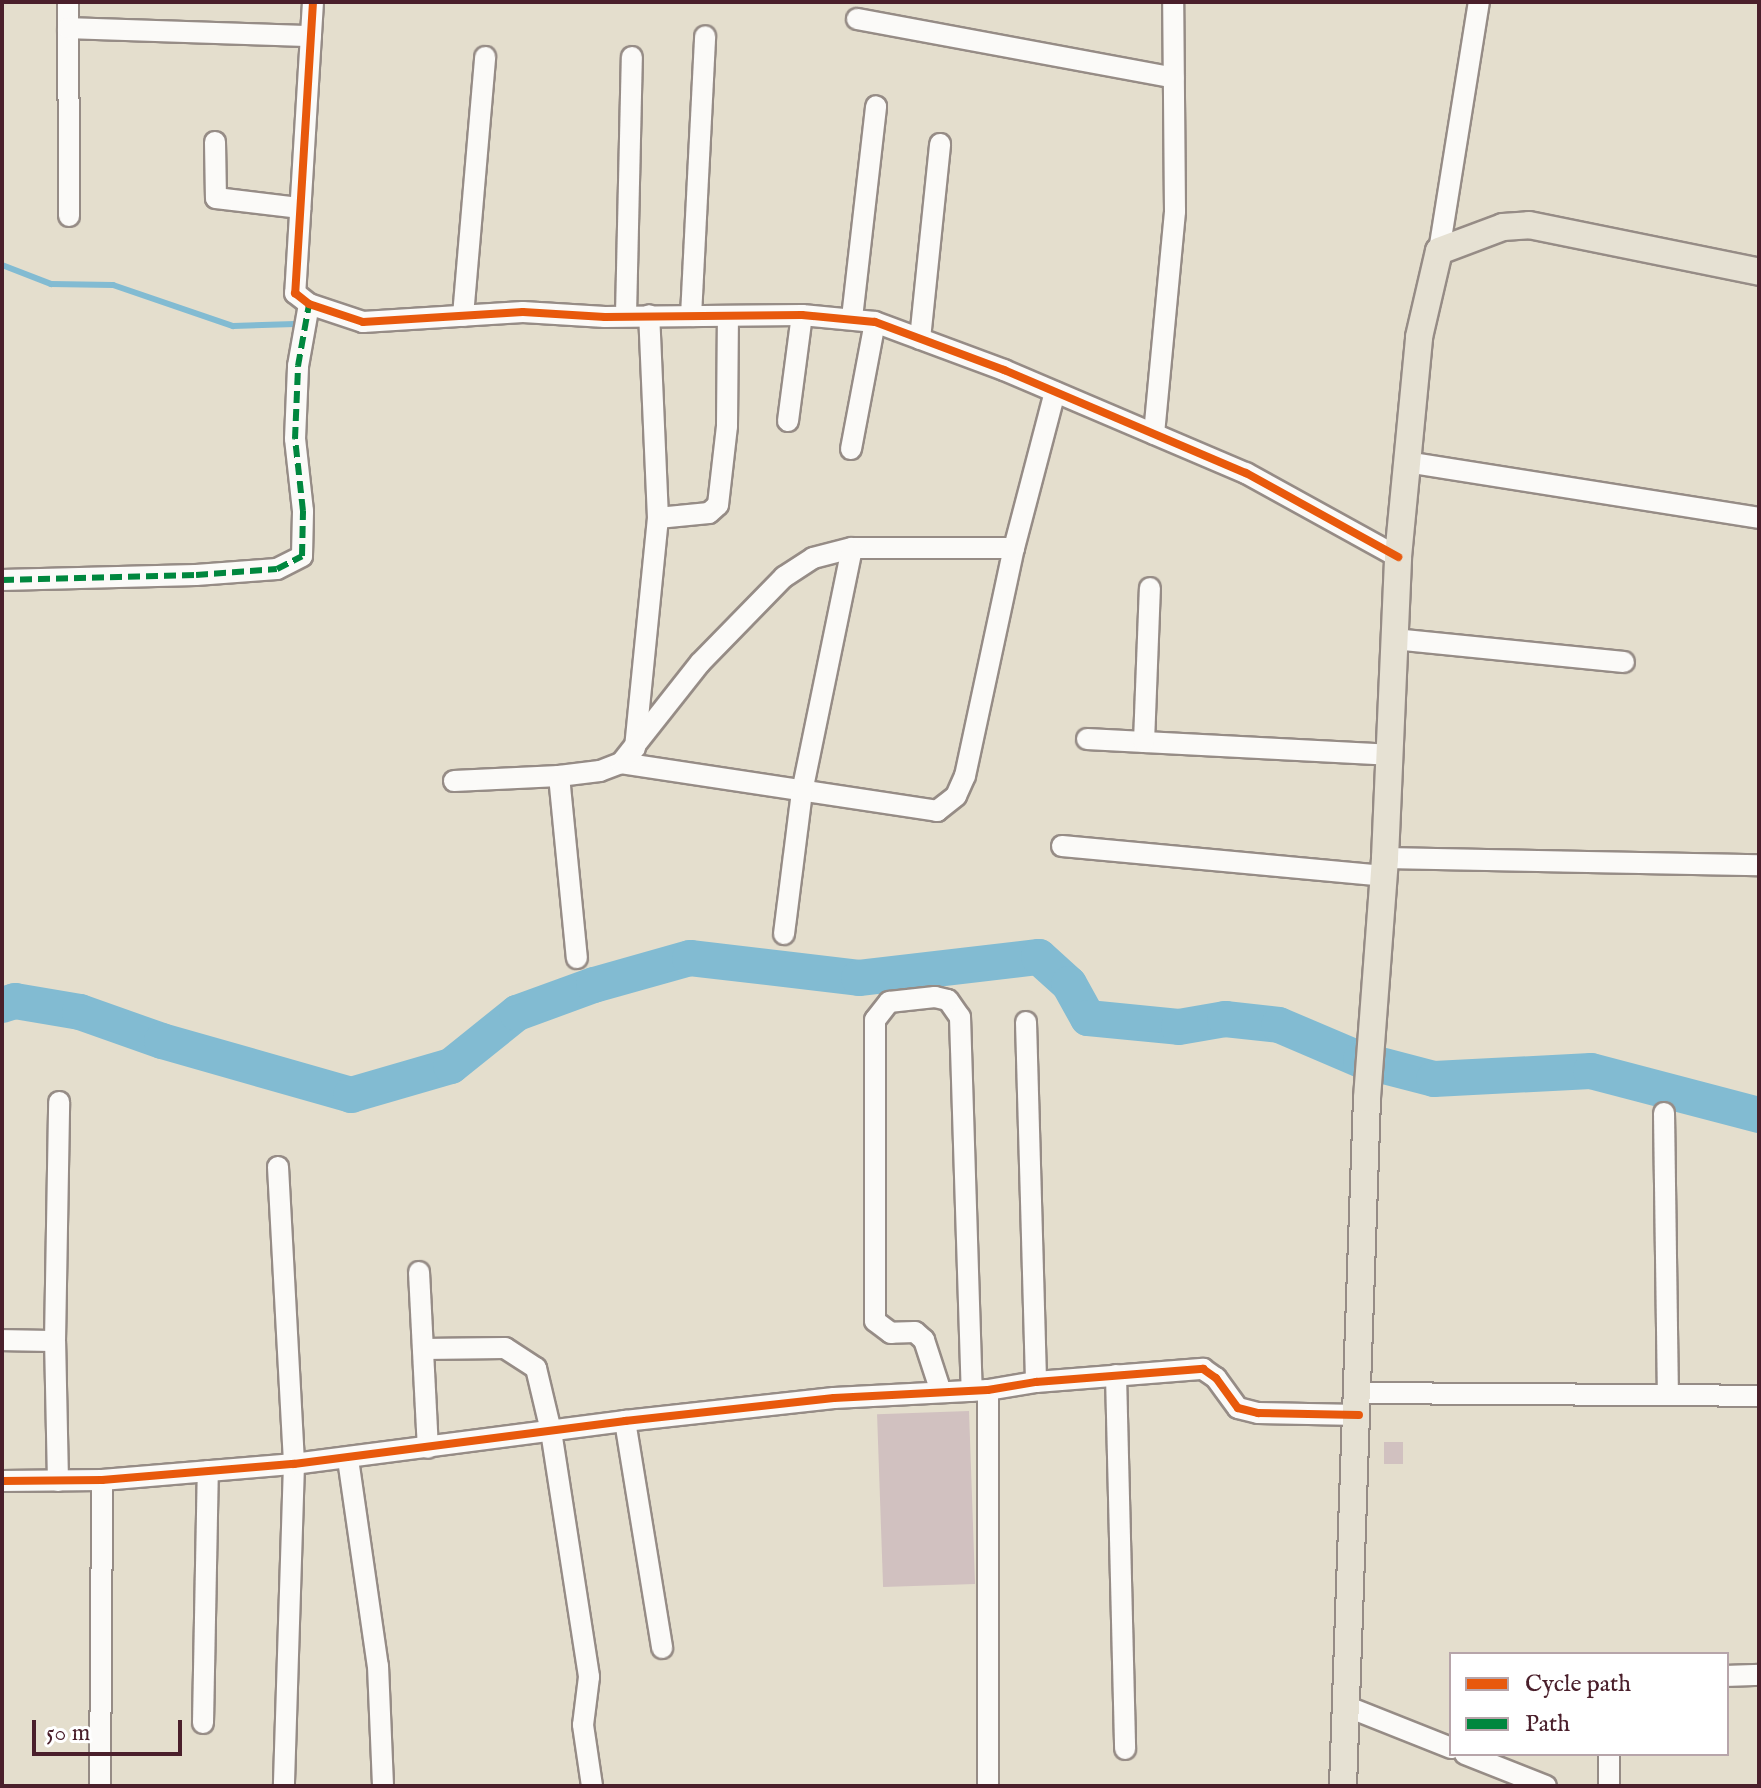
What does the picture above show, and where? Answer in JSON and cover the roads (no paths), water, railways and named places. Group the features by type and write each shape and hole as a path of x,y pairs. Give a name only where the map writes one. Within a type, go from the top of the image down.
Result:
{"main road":[{"path":"1343,1786 1359,1404 1367,1098 1384,867 1398,557 1419,337 1439,251 1503,227 1529,225 1759,272"}],"street":[{"path":"68,2 69,216"},
{"path":"313,2 295,293 309,304 363,322 523,312 605,317 802,315 875,322 1055,392 1246,473 1398,557"},
{"path":"1154,434 1175,211 1173,2"},
{"path":"1439,251 1479,2"},
{"path":"857,19 1174,78"},
{"path":"68,28 311,36"},
{"path":"691,316 705,36"},
{"path":"463,316 485,57"},
{"path":"626,315 632,57"},
{"path":"852,318 876,106"},
{"path":"215,142 216,198 300,208"},
{"path":"920,339 940,144"},
{"path":"2,580 277,569 302,556 303,511 295,439 298,366 309,304"},
{"path":"635,748 658,518 649,315"},
{"path":"788,421 802,315"},
{"path":"658,518 709,513 718,505 727,426 728,316"},
{"path":"851,449 875,322"},
{"path":"621,763 937,811 956,796 965,776 1014,548 1055,392"},
{"path":"1406,462 1759,518"},
{"path":"454,781 559,776 600,771 621,763 700,663 784,577 813,558 852,548 1014,548"},
{"path":"784,934 802,792 852,548"},
{"path":"1144,742 1150,588"},
{"path":"1394,639 1624,662"},
{"path":"1087,739 1389,755"},
{"path":"559,776 577,958"},
{"path":"1062,846 1384,867 1759,865"},
{"path":"941,1392 924,1340 905,1330 891,1333 875,1321 875,1020 889,1002 935,997 948,1000 960,1017 980,1390 988,1786"},
{"path":"1026,1022 1036,1382"},
{"path":"58,1481 55,1341 59,1102"},
{"path":"1664,1113 1668,1395"},
{"path":"278,1167 294,1464 284,1786"},
{"path":"419,1272 428,1448"},
{"path":"2,1340 55,1341"},
{"path":"423,1349 505,1348 536,1368 551,1431 589,1677 583,1725 592,1786"},
{"path":"2,1481 102,1480 348,1459 625,1421 834,1398 980,1390 1036,1382 1203,1369 1216,1378 1238,1408 1258,1413 1359,1404 1668,1395 1759,1396"},
{"path":"1116,1375 1125,1749"},
{"path":"625,1421 662,1648"},
{"path":"348,1459 378,1666 383,1786"},
{"path":"203,1723 208,1471"},
{"path":"100,1786 102,1480"},
{"path":"1729,1676 1759,1675"},
{"path":"1348,1707 1449,1747"},
{"path":"1470,1756 1546,1786"},
{"path":"1609,1756 1609,1786"}],"waterway":[{"path":"2,265 51,284 113,285 233,326 295,324"},
{"path":"2,1005 15,1001 80,1012 162,1041 351,1095 451,1066 517,1013 594,985 690,958 859,978 1039,957 1069,984 1088,1018 1179,1027 1225,1019 1279,1025 1361,1060 1434,1079 1591,1071 1759,1115"}]}
